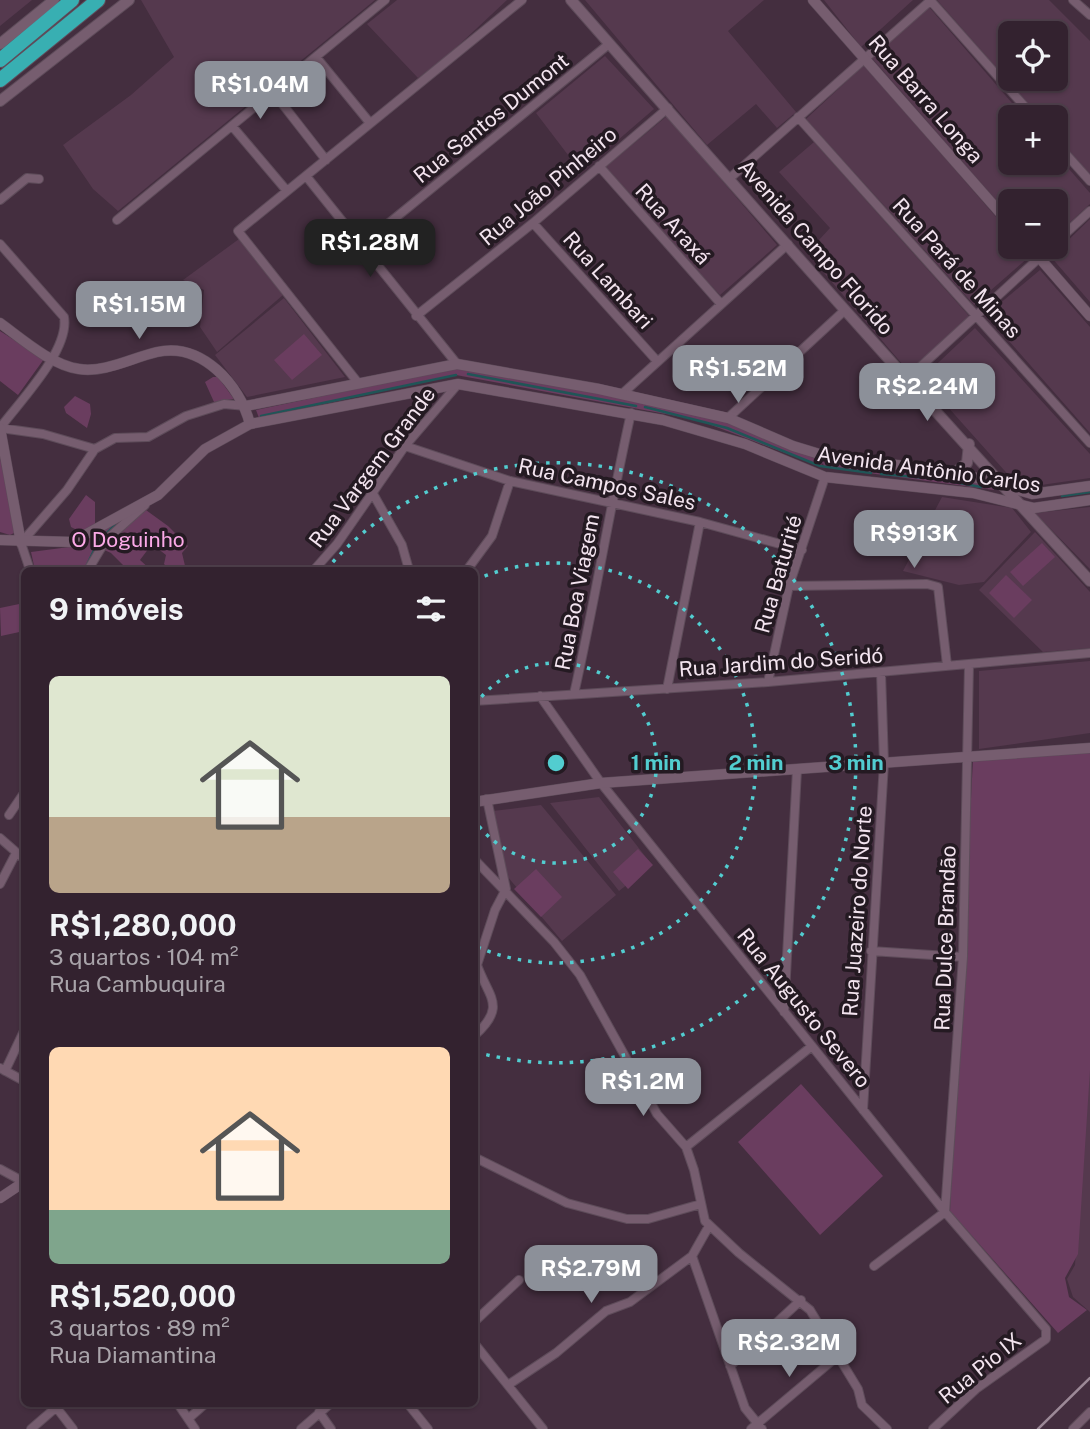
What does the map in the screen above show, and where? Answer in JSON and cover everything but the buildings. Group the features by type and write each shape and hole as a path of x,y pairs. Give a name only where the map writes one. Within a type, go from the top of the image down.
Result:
{"highway":[{"path":"0,60 72,0"},
{"path":"0,80 98,0"}],"main road":[{"path":"0,44 54,0"},
{"path":"0,101 130,0"},
{"name":"Avenida Campo Florido","path":"571,0 906,379 969,444 1017,502 1090,581"},
{"path":"956,472 967,463 969,444"}],"street":[{"path":"117,220 386,0"},
{"path":"359,384 238,231 522,0"},
{"name":"Rua Barra Longa","path":"813,0 998,210"},
{"path":"730,178 930,0 1023,105"},
{"path":"1073,0 1090,15"},
{"name":"Rua Santos Dumont","path":"362,246 609,44"},
{"path":"316,57 370,123"},
{"path":"281,101 326,160"},
{"name":"Rua João Pinheiro","path":"416,316 533,223 668,108"},
{"name":"Rua Pará de Minas","path":"798,117 1090,443"},
{"path":"232,126 287,191"},
{"path":"1068,156 1090,181"},
{"name":"Rua Araxá","path":"598,166 721,304"},
{"path":"306,176 457,364"},
{"path":"0,200 27,178 39,179"},
{"path":"1068,231 1090,211"},
{"name":"Rua Lambari","path":"533,223 657,361"},
{"path":"0,244 64,317 65,331 52,358 0,428 21,543 29,567"},
{"path":"622,394 788,244"},
{"path":"906,379 1039,259"},
{"path":"1041,259 1090,316"},
{"path":"728,418 845,310"},
{"path":"0,323 52,358 75,369 94,371 160,351 180,353 208,363 220,371 246,406 250,424"},
{"name":"Avenida Antônio Carlos","path":"246,406 457,364 498,369 728,418 793,446 829,457 956,472 983,477 1005,488 1032,494 1090,486"},
{"name":"Avenida Antônio Carlos","path":"0,540 21,543 72,542 152,499 205,449 250,424 458,384 631,413 745,444 787,464 825,477 973,493 1034,508 1090,500"},
{"name":"Rua Vargem Grande","path":"317,567 337,544 405,446 458,384"},
{"path":"21,543 67,490 94,449 115,438 148,437 186,416 224,404 246,406"},
{"name":"Rua Boa Viagem","path":"574,694 600,578 611,503 631,413"},
{"path":"0,428 43,434 94,449"},
{"name":"Rua Campos Sales","path":"405,446 510,481 700,522 802,550"},
{"name":"Rua Baturité","path":"768,682 789,586 825,477"},
{"path":"469,567 492,536 510,481"},
{"path":"372,492 402,545 409,567"},
{"path":"90,567 106,540 152,499"},
{"path":"667,689 700,522"},
{"path":"789,586 927,584 938,587 947,665"},
{"name":"Rua Jardim do Seridó","path":"478,701 768,682 1090,653"},
{"name":"Rua Dulce Brandão","path":"945,1212 963,957 970,758 969,665"},
{"name":"Rua Juazeiro do Norte","path":"863,1110 884,763 881,673"},
{"name":"Rua Augusto Severo","path":"540,696 601,783 1047,1335"},
{"path":"478,801 601,783 1090,748"},
{"path":"784,1012 797,769"},
{"path":"9,815 21,797"},
{"path":"478,962 495,910 506,889 486,799"},
{"path":"0,838 21,857"},
{"path":"0,884 16,853"},
{"path":"478,863 506,889 569,958 657,1114 685,1147 709,1226 801,1300 839,1355 858,1389 862,1405 887,1429"},
{"path":"871,951 963,957"},
{"path":"478,967 493,998 488,1024 478,1033"},
{"path":"21,1036 2,1069 21,1079"},
{"path":"685,1147 812,1046"},
{"path":"478,1159 567,1203 626,1219 648,1219 701,1204"},
{"path":"0,1169 21,1180"},
{"path":"0,1199 21,1184"},
{"path":"874,1266 945,1212"},
{"path":"508,1385 556,1353 606,1311 630,1301 692,1256 709,1226"},
{"path":"692,1256 745,1408 757,1427 839,1355"},
{"path":"478,1318 519,1280"},
{"path":"730,1366 801,1300"},
{"name":"Rua Pio IX","path":"933,1429 976,1389 1047,1335"},
{"path":"478,1348 542,1429"},
{"path":"31,1429 56,1407"},
{"path":"59,1407 73,1429"},
{"path":"180,1407 195,1429"},
{"path":"189,1418 202,1407"},
{"path":"305,1427 326,1407"},
{"path":"410,1407 428,1429"},
{"path":"319,1412 331,1429"},
{"path":"1073,1429 1090,1412"}],"shaded area":[{"path":"0,0 32,0 0,26"},
{"path":"141,0 375,0 118,211 93,189 63,145 131,95 174,57"},
{"path":"397,0 507,0 445,58 418,78 367,24"},
{"path":"585,0 764,0 728,31 796,112 777,128 756,104 707,145"},
{"path":"824,0 913,0 861,47"},
{"path":"937,0 1049,0 1090,41 1090,174 1068,149 1068,105 1029,105 1017,91 1068,91 1068,21 998,21 998,69"},
{"path":"929,7 998,87 998,91 1002,91 1014,105 998,105 998,175 1068,175 1068,168 1090,193 1090,204 1068,224 1068,189 998,189 998,202 870,56"},
{"path":"605,56 654,109 581,172 536,113"},
{"path":"864,65 998,219 998,259 1027,259 974,305 806,119"},
{"path":"667,116 777,245 720,295 602,170"},
{"path":"814,142 970,317 909,372 807,253 830,228 779,172"},
{"path":"1090,219 1090,302 1053,259 1068,259 1068,240"},
{"path":"239,239 283,295 217,352 200,327 204,290 183,280"},
{"path":"1040,270 1090,327 1090,433 986,315"},
{"path":"284,298 345,377 247,397 215,355"},
{"path":"975,328 1090,454 1090,478 1020,488 922,378"},
{"path":"942,497 1012,508 1031,532 984,582 959,585 903,571"},
{"path":"1090,507 1090,569 1035,513"},
{"path":"1035,532 1090,592 1090,648 1043,652 979,590"},
{"path":"1090,661 1090,733 979,749 979,671"},
{"path":"599,797 652,865 619,891 550,803"},
{"path":"541,805 616,895 562,941 507,876 493,811"},
{"path":"1090,1048 1090,1312 1073,1297 1067,1279 1075,1265"}],"green space":[{"path":"0,331 44,359 18,395 0,381"},
{"path":"304,334 322,355 292,380 274,360"},
{"path":"459,367 699,411 824,462 995,483 994,490 824,467 823,463 820,466 698,420 456,375 259,418 256,410"},
{"path":"218,377 234,399 214,402 205,382"},
{"path":"75,396 90,404 91,414 87,428 66,413 64,407"},
{"path":"0,457 16,532 10,535 0,532"},
{"path":"86,495 95,502 95,524 85,534 71,527 69,519"},
{"name":"O Doguinho","path":"139,505 168,526 188,546 182,553 185,567 167,567 164,564 166,555 152,544 140,560 148,567 125,567 111,553 100,548 90,567 34,567 31,552 69,547"},
{"path":"1042,543 1055,557 1023,586 1010,572"},
{"path":"1006,575 1032,600 1014,618 989,593"},
{"path":"21,604 21,632 1,636 0,608"},
{"path":"1090,751 1090,1070 1078,1254 1065,1278 1069,1297 1087,1310 1058,1333 950,1211 973,759"},
{"path":"638,849 653,865 628,889 613,872"},
{"path":"536,869 562,897 541,917 514,889"},
{"path":"801,1084 883,1176 820,1235 738,1142"}],"waterway":[{"path":"468,374 636,406"},
{"path":"261,416 456,375"},
{"path":"645,407 727,428 820,466 871,473"},
{"path":"881,474 939,479 981,487"},
{"path":"1062,496 1090,492"},
{"path":"86,567 98,542 115,525"}],"railway":[{"path":"1038,1429 1090,1378"}]}
